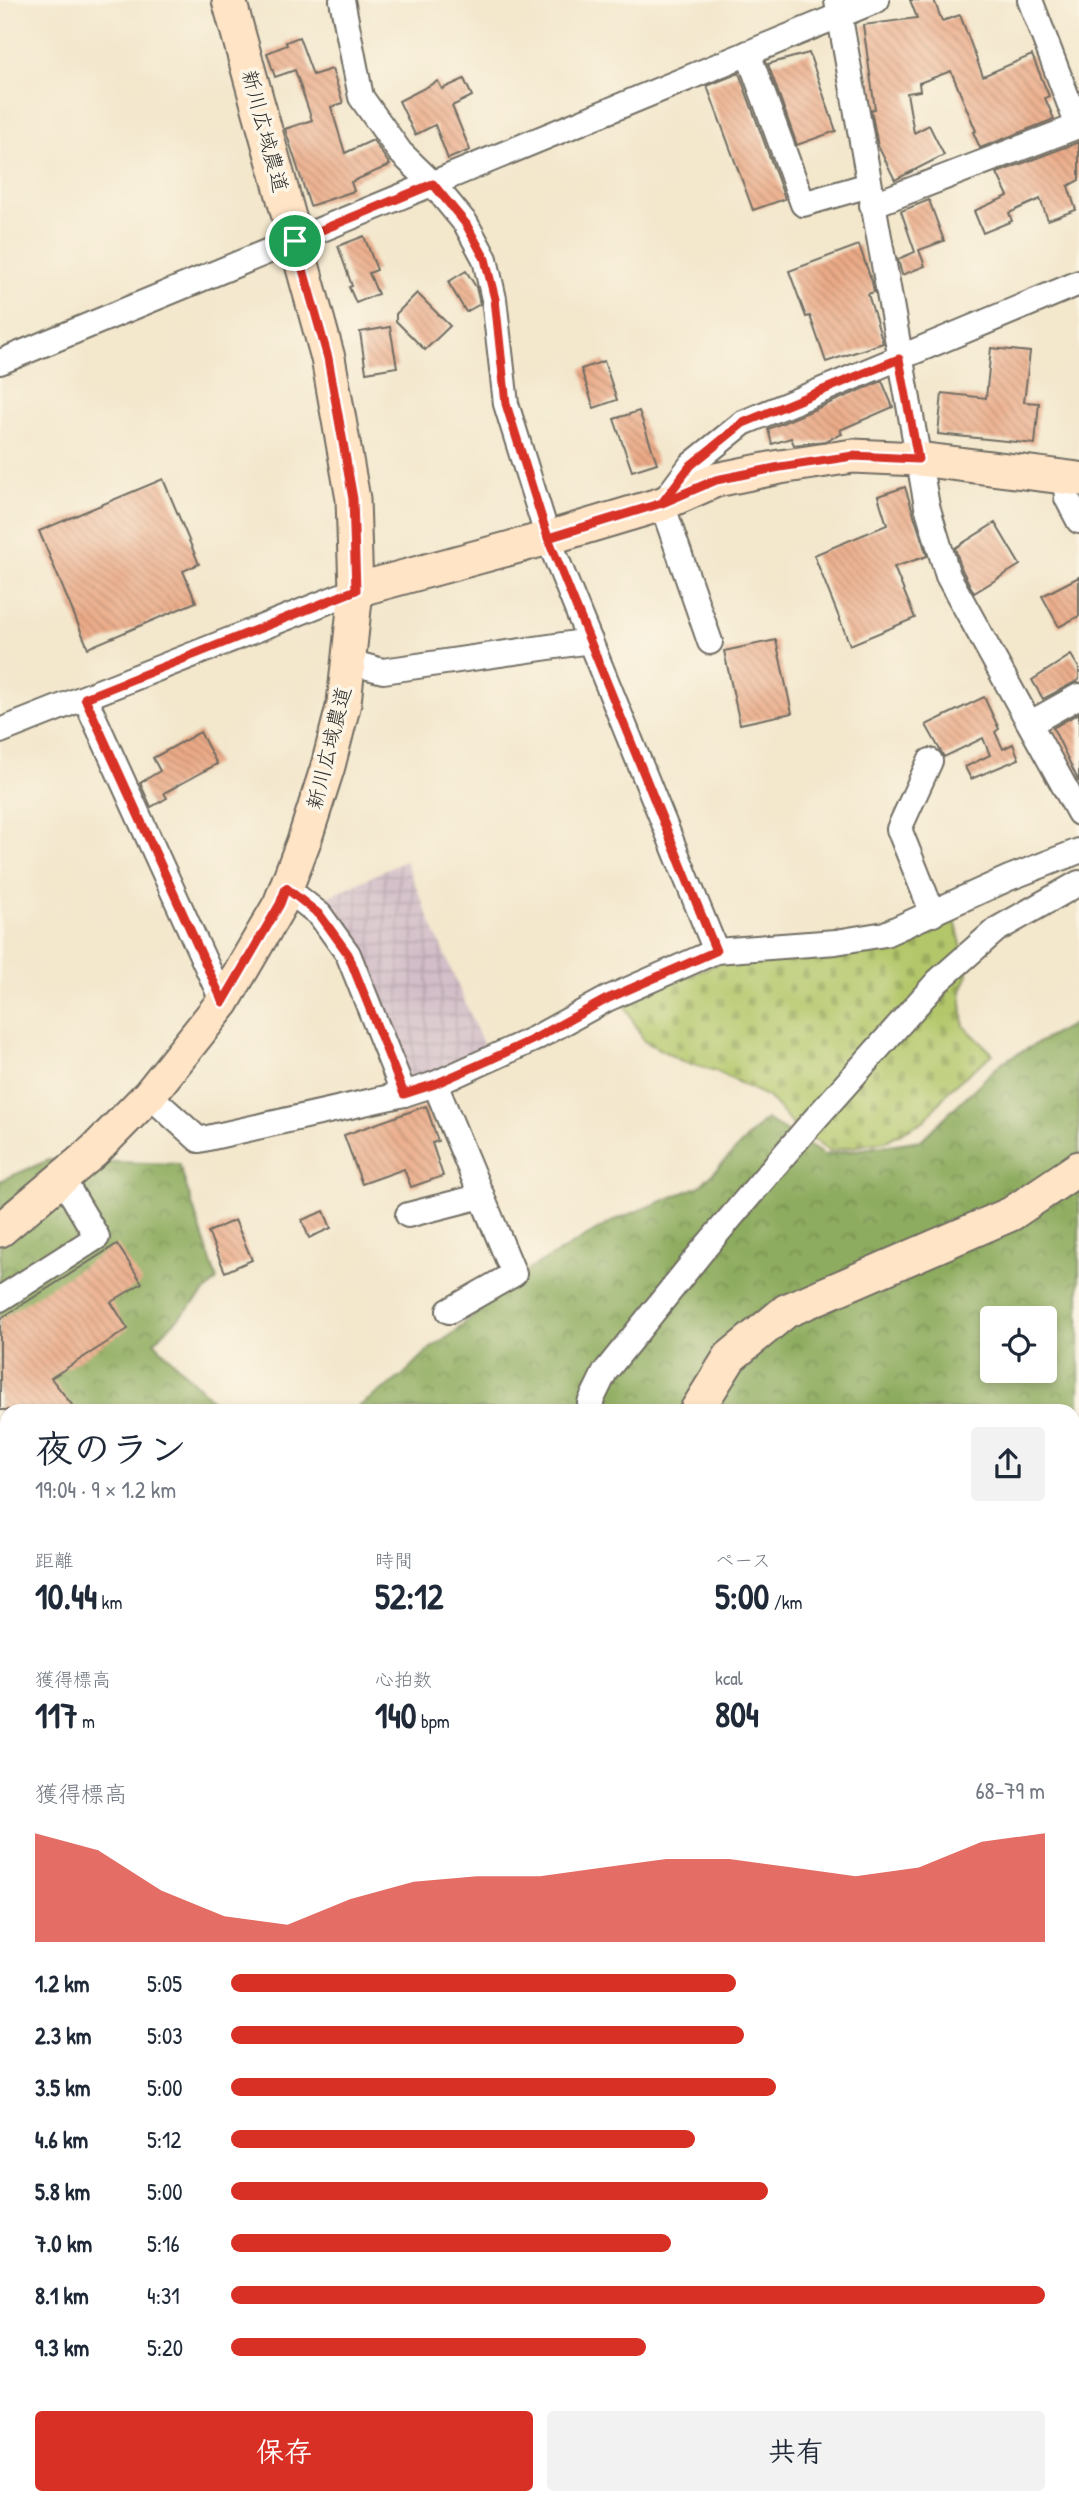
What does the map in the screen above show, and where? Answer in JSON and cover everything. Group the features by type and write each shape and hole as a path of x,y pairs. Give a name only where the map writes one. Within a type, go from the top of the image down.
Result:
{"street":[{"name":"新川広域農道","path":"0,1230 93,1151 149,1095 223,1002 280,904 328,766 344,703 356,590 353,499 331,371 229,0"},
{"path":"342,0 360,97 400,152 433,184 466,224 485,259 495,299 506,404 548,538 716,951"},
{"path":"0,362 748,53 838,8 877,0"},
{"path":"748,53 803,204 871,195 1078,126 1030,0"},
{"path":"838,8 927,506 948,576 1079,813"},
{"path":"662,503 691,465 743,423 1079,283"},
{"path":"0,731 356,590 548,538 662,503 716,480 780,467 853,456 918,459 1072,478 1067,498 1079,521"},
{"path":"662,503 710,642"},
{"path":"349,662 383,671 590,641"},
{"path":"1031,723 1079,696"},
{"path":"85,698 223,1002"},
{"path":"930,761 899,829 933,914"},
{"path":"149,1095 199,1140 404,1094 435,1084 534,1039 607,999 716,951 836,942 885,934 1009,878 1079,851"},
{"path":"590,1404 605,1372 703,1250 938,981 996,930 1079,883"},
{"path":"286,888 320,915 348,954 404,1094"},
{"path":"435,1084 514,1274 449,1311"},
{"path":"702,1404 730,1357 786,1311 1011,1214 1079,1168"},
{"path":"0,1299 97,1237 62,1178"},
{"path":"408,1215 482,1196"}],"shaded area":[{"path":"405,861 485,1049 411,1083 355,950 323,899"}],"green space":[{"path":"955,920 968,974 961,992 964,1026 993,1054 952,1087 925,1120 886,1141 830,1151 794,1126 768,1097 716,1071 682,1061 644,1041 623,1002 719,963 865,947 902,940"},
{"path":"1079,1021 1079,1404 362,1404 402,1376 431,1348 451,1335 528,1270 615,1220 700,1186 766,1119 824,1155 921,1140 1002,1062"},
{"path":"49,1160 179,1164 217,1280 154,1342 216,1404 0,1404 0,1181"}],"building":[{"path":"910,0 934,0 942,21 960,15 983,76 1032,55 1049,96 1045,98 1054,119 980,148 973,132 976,131 951,71 919,83 920,91 907,93 914,133 929,125 944,155 895,180 878,146 871,110 875,109 863,25 917,18"},
{"path":"299,37 313,75 332,69 343,103 331,107 345,153 373,140 390,165 351,182 354,191 310,206 285,129 312,120 295,70 275,77 267,53"},
{"path":"809,53 836,131 797,145 768,64"},
{"path":"739,73 785,199 753,210 707,86"},
{"path":"464,79 472,96 452,106 470,150 448,159 435,125 415,135 399,101 438,81 442,89"},
{"path":"1079,142 1079,180 1068,186 1076,210 1048,220 1040,199 1009,213 1012,221 983,233 974,211 1008,196 997,173"},
{"path":"929,200 944,241 919,250 925,266 902,275 898,259 915,252 901,211"},
{"path":"364,236 377,270 369,273 378,294 356,303 338,246"},
{"path":"859,245 872,282 874,292 868,294 883,343 826,362 810,316 806,317 789,271"},
{"path":"466,271 476,287 480,304 466,312 448,282"},
{"path":"417,293 450,326 425,350 396,321 396,314"},
{"path":"390,327 397,367 366,372 360,332"},
{"path":"991,348 1030,352 1024,402 1039,403 1035,444 938,434 942,393 986,398"},
{"path":"604,361 617,400 594,408 581,369"},
{"path":"882,381 893,407 840,430 842,434 825,441 794,445 791,438 772,444 768,429"},
{"path":"639,411 657,463 632,471 614,419"},
{"path":"163,479 199,564 183,571 196,602 88,648 39,531"},
{"path":"905,487 927,556 894,567 915,618 850,645 814,555 887,525 878,496"},
{"path":"995,523 1020,565 974,593 962,570 955,548"},
{"path":"1079,577 1079,616 1059,627 1042,596"},
{"path":"776,640 792,713 740,724 724,651"},
{"path":"1071,655 1079,668 1079,680 1043,699 1032,680"},
{"path":"984,697 999,729 995,732 1003,749 1013,744 1019,759 971,779 965,767 990,755 983,738 944,757 926,725"},
{"path":"1079,713 1079,782 1053,728"},
{"path":"200,732 217,764 164,793 167,798 151,807 140,783 160,771 153,758"},
{"path":"426,1106 438,1141 432,1143 443,1176 411,1187 404,1169 362,1184 344,1135"},
{"path":"324,1211 331,1228 309,1238 302,1220"},
{"path":"235,1220 252,1260 225,1272 208,1232"},
{"path":"117,1244 142,1283 111,1302 128,1329 51,1378 71,1404 0,1404 0,1319"}],"route":[{"path":"295,241 328,358 353,499 356,590 85,698 223,1002 280,904 286,888 320,915 348,954 404,1094 485,1062 607,999 716,951 548,538 662,503 716,480 853,456 918,459 899,359 743,423 691,465 662,503 605,521 548,538 506,404 495,299 485,259 466,224 433,184 295,241"}]}
